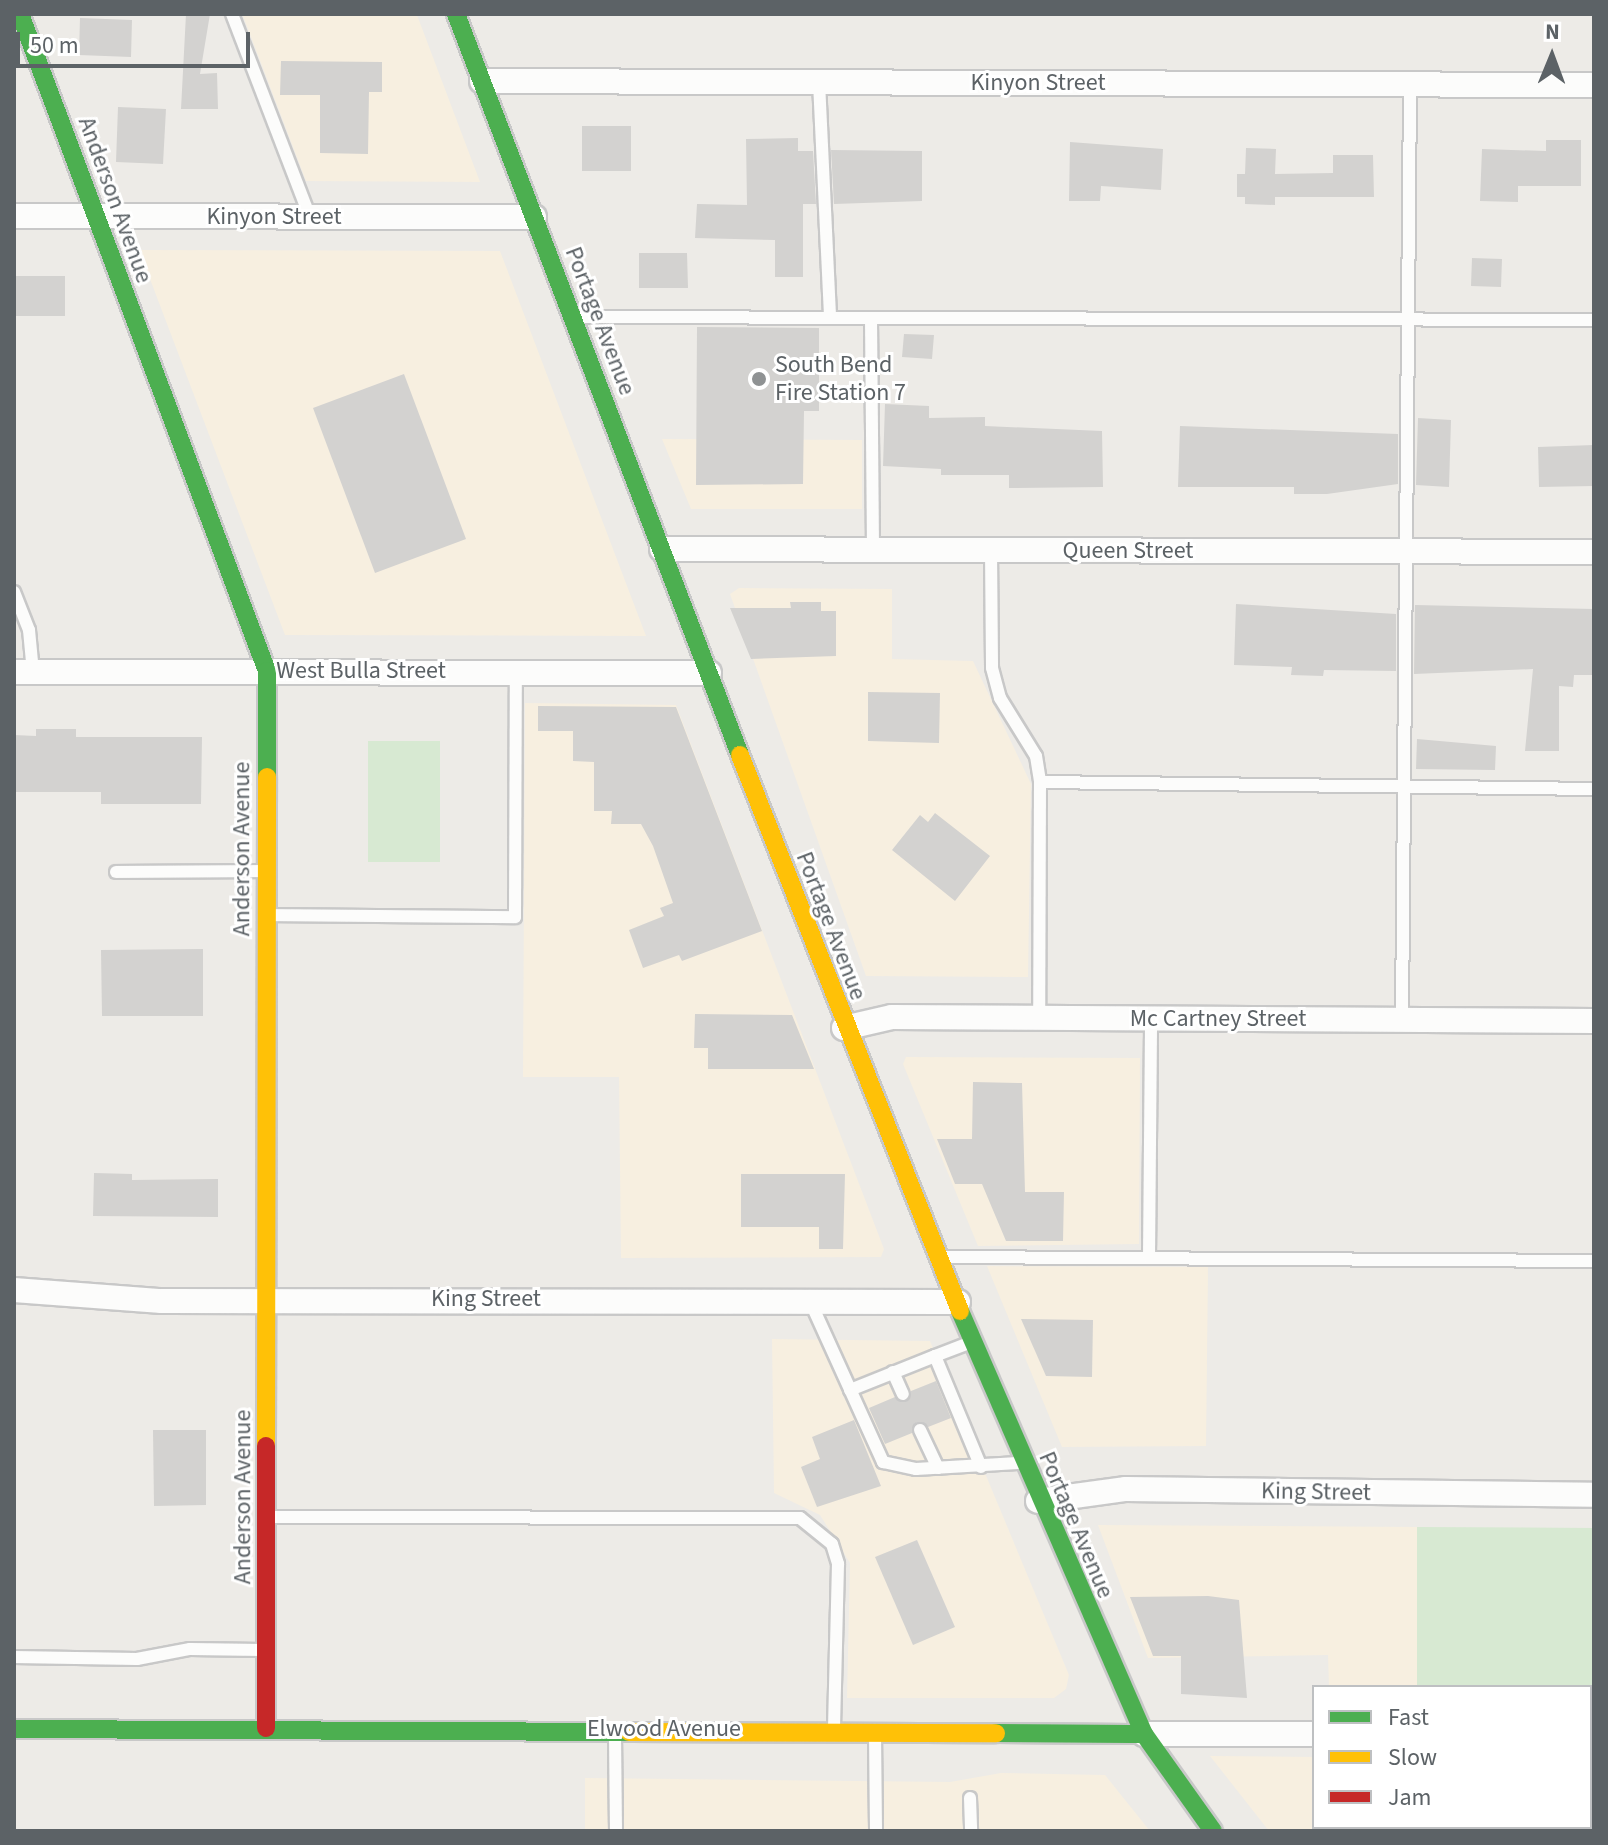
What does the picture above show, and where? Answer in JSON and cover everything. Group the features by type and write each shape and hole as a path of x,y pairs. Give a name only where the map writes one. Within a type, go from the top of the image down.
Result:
{"street":[{"name":"Anderson Avenue","path":"20,14 267,671 266,1728"},
{"name":"Portage Avenue","path":"456,14 844,1028 1038,1501 1144,1734 1213,1831"},
{"name":"Kinyon Street","path":"482,81 1594,85"},
{"name":"Kinyon Street","path":"14,216 534,217"},
{"name":"Queen Street","path":"662,549 1594,552"},
{"name":"West Bulla Street","path":"24,672 709,673"},
{"name":"Mc Cartney Street","path":"844,1028 892,1017 1594,1021"},
{"name":"King Street","path":"14,1290 162,1301 268,1298 958,1302"},
{"name":"King Street","path":"1038,1501 1126,1489 1594,1495"},
{"name":"Elwood Avenue","path":"14,1729 615,1728 1312,1734"}],"lane":[{"path":"232,14 310,217"},
{"path":"819,82 830,317"},
{"path":"1402,1021 1410,84"},
{"path":"573,317 1594,320"},
{"path":"871,318 873,550"},
{"path":"991,550 992,668 1000,698 1036,756 1040,782 1039,1018"},
{"path":"14,592 29,630 24,672"},
{"path":"265,915 515,917 516,671"},
{"path":"1040,782 1594,789"},
{"path":"116,872 266,871"},
{"path":"1149,1257 1151,1019"},
{"path":"939,1256 1594,1261"},
{"path":"810,1301 883,1462 938,1468 1023,1463"},
{"path":"850,1390 974,1342"},
{"path":"935,1356 981,1467"},
{"path":"893,1372 903,1394"},
{"path":"920,1430 938,1468"},
{"path":"266,1517 800,1518 825,1536 838,1564 834,1730"},
{"path":"14,1657 137,1659 190,1649 266,1650"},
{"path":"615,1728 616,1831"},
{"path":"875,1731 876,1831"},
{"path":"970,1798 971,1831"}],"shaded area":[{"path":"417,15 480,182 306,181 243,16"},
{"path":"139,250 500,251 646,636 285,635"},
{"path":"662,439 862,440 862,509 691,509"},
{"path":"739,588 892,589 892,659 973,661 1031,784 1028,977 866,976 730,594"},
{"path":"525,703 676,705 884,1249 881,1257 621,1258 619,1077 523,1077"},
{"path":"906,1057 1140,1058 1139,1244 978,1246 903,1064"},
{"path":"987,1266 1208,1267 1206,1446 1062,1447"},
{"path":"772,1339 930,1341 1069,1675 1066,1689 1054,1698 847,1698 850,1563 820,1515 774,1493"},
{"path":"1098,1525 1417,1527 1417,1685 1329,1685 1328,1655 1148,1658"},
{"path":"1210,1756 1312,1757 1312,1829 1425,1831 1269,1831"},
{"path":"1001,1773 1105,1775 1150,1831 585,1831 585,1778 950,1782"}],"green space":[{"path":"368,741 440,741 440,862 368,862"},
{"path":"1417,1527 1594,1528 1594,1711 1592,1685 1417,1685"},
{"path":"1592,1811 1594,1831 1425,1831 1592,1829"}],"building":[{"path":"186,14 210,14 200,74 217,73 218,109 181,109"},
{"path":"80,18 132,20 131,57 79,55"},
{"path":"281,61 382,62 382,92 369,92 368,154 320,153 320,95 280,95"},
{"path":"118,107 166,109 163,164 116,162"},
{"path":"582,126 631,126 631,171 582,171"},
{"path":"798,138 798,151 813,151 816,204 803,204 803,277 775,277 775,240 695,238 697,204 747,205 746,139"},
{"path":"1546,140 1581,140 1581,186 1518,186 1518,202 1480,201 1482,149 1546,151"},
{"path":"1070,142 1163,149 1161,190 1101,186 1100,201 1069,201"},
{"path":"1246,148 1276,149 1275,174 1333,173 1333,155 1373,155 1374,197 1275,197 1275,205 1245,204 1245,197 1237,197 1237,174 1245,174"},
{"path":"831,150 922,151 922,201 834,204"},
{"path":"639,253 687,253 688,288 639,288"},
{"path":"1472,258 1502,259 1501,287 1471,286"},
{"path":"16,276 65,276 65,316 16,316"},
{"name":"South Bend Fire Station 7","path":"697,327 819,328 819,411 804,411 803,484 696,485"},
{"path":"904,334 934,335 932,359 902,357"},
{"path":"404,374 466,539 375,573 313,408"},
{"path":"885,404 929,406 929,418 985,417 985,426 1102,431 1103,487 1009,488 1009,475 941,475 941,469 883,466"},
{"path":"1418,418 1451,420 1449,487 1416,485"},
{"path":"1180,426 1398,434 1398,484 1327,494 1294,494 1294,487 1178,487"},
{"path":"1594,445 1594,486 1539,487 1538,447"},
{"path":"790,602 821,602 821,611 836,611 836,656 751,659 730,608 791,608"},
{"path":"1236,604 1396,614 1396,671 1324,670 1323,676 1291,675 1292,667 1234,665"},
{"path":"1415,605 1594,609 1594,675 1574,675 1573,687 1559,686 1559,751 1525,751 1533,669 1414,674"},
{"path":"868,692 940,693 939,743 868,741"},
{"path":"538,706 676,707 762,931 682,961 679,955 643,968 629,930 664,916 660,908 673,903 653,846 641,824 611,824 612,811 594,811 594,762 573,761 573,731 538,731"},
{"path":"36,729 76,729 76,737 202,737 201,804 101,804 101,792 14,792 14,735 36,736"},
{"path":"1417,739 1496,746 1495,770 1416,769"},
{"path":"935,813 990,856 955,901 892,850 920,815 928,822"},
{"path":"203,949 203,1016 102,1016 101,950"},
{"path":"695,1014 792,1015 814,1069 708,1069 708,1048 694,1048"},
{"path":"973,1082 1022,1083 1025,1192 1064,1192 1063,1241 1006,1241 982,1184 955,1184 937,1139 972,1139"},
{"path":"94,1173 132,1174 132,1180 218,1179 218,1217 93,1216"},
{"path":"741,1174 845,1174 843,1249 819,1249 819,1227 741,1227"},
{"path":"1021,1319 1093,1320 1092,1377 1046,1376"},
{"path":"936,1381 951,1418 928,1427 917,1422 912,1433 885,1444 869,1408 895,1397 906,1402 911,1391"},
{"path":"854,1420 881,1486 817,1507 801,1467 820,1459 812,1437"},
{"path":"153,1430 206,1430 206,1505 154,1506"},
{"path":"917,1540 955,1627 913,1645 875,1557"},
{"path":"1208,1596 1239,1600 1247,1698 1181,1694 1181,1656 1153,1656 1130,1597"}],"traffic: fast":[{"path":"20,14 267,671 267,777"},
{"path":"456,14 740,755"},
{"path":"960,1311 1144,1734 1213,1831"},
{"path":"14,1729 629,1732"},
{"path":"996,1733 1144,1734"}],"traffic: slow":[{"path":"740,755 960,1311"},
{"path":"266,1446 267,777"},
{"path":"629,1732 996,1733"}],"traffic: jam":[{"path":"266,1446 266,1728"}],"place":[{"name":"South Bend Fire Station 7","path":"759,379"}]}
